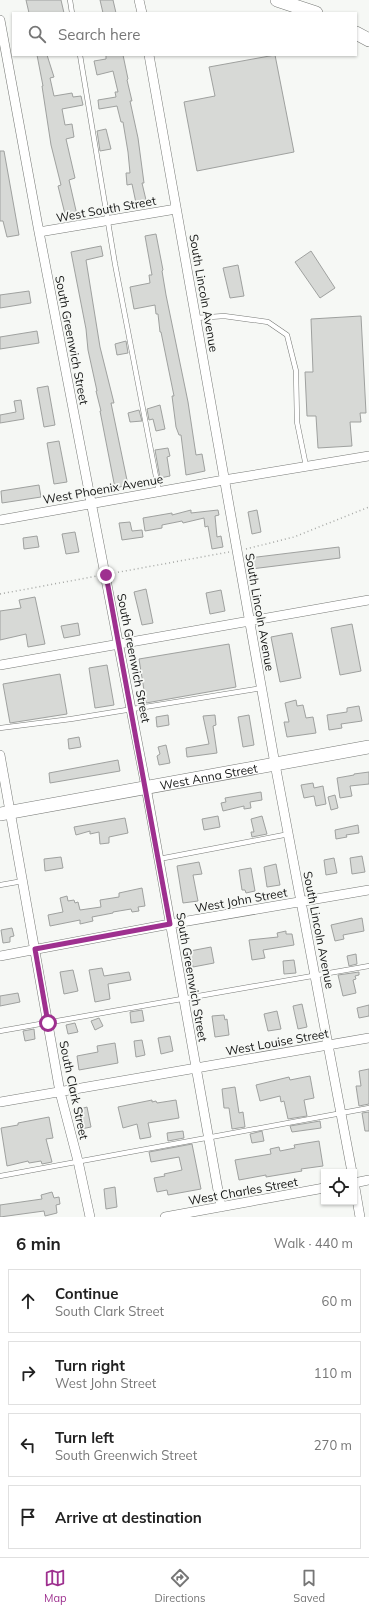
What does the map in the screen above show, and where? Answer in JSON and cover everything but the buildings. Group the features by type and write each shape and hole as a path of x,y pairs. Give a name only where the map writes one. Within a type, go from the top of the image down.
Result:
{"main road":[{"path":"277,0 313,12"},
{"path":"357,34 369,40"},
{"name":"West Anna Street","path":"6,813 369,747"}],"street":[{"path":"139,0 142,12"},
{"name":"South Greenwich Street","path":"0,20 39,232 146,787 221,1207"},
{"name":"South Lincoln Avenue","path":"149,56 275,764 351,1169"},
{"name":"West South Street","path":"39,232 176,209"},
{"name":"West Phoenix Avenue","path":"0,520 210,482 369,456"},
{"path":"0,665 369,600"},
{"name":"South Clark Street","path":"0,755 6,813 23,881 60,1092 78,1161 90,1217"},
{"name":"West John Street","path":"0,956 170,924 369,890"},
{"name":"West Louise Street","path":"0,1102 369,1038"},
{"path":"357,1182 369,1180"},
{"name":"West Charles Street","path":"165,1217 321,1189"},
{"path":"357,1200 360,1217"}],"lane":[{"path":"70,0 72,12"},
{"path":"80,56 108,221 159,492"},
{"path":"196,318 224,316 268,322 287,335 296,371 297,422 306,466"},
{"path":"0,728 262,688"},
{"path":"159,860 289,834"},
{"path":"0,885 23,881"},
{"path":"0,1031 369,966"},
{"path":"0,1176 369,1108"}],"path":[{"path":"0,594 237,551 294,537 369,507"}],"route":[{"path":"48,1023 35,949 170,924 106,575"}]}
